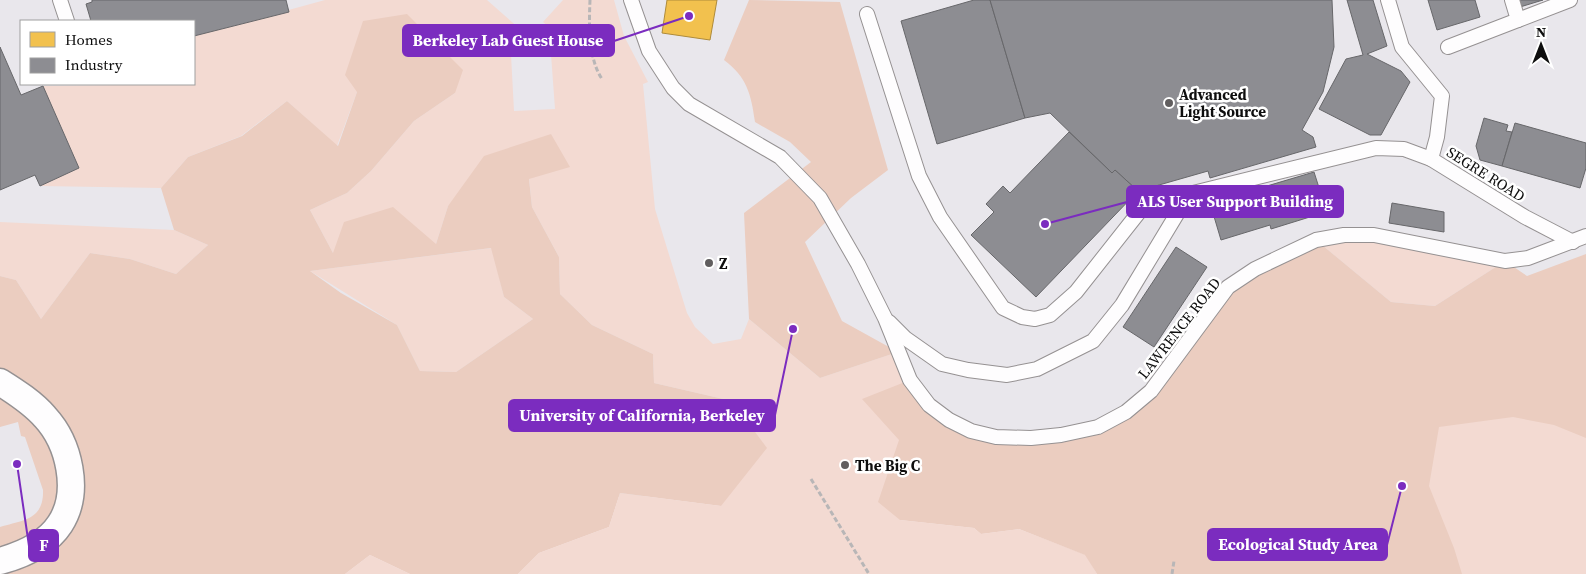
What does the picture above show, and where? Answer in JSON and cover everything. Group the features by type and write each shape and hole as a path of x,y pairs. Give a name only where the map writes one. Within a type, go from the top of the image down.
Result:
{"street":[{"path":"0,382 45,417 54,430 68,459 70,483 69,504 60,524 45,540 23,554 0,561"}],"lane":[{"path":"60,0 67,20"},
{"name":"LAWRENCE ROAD","path":"631,0 649,51 673,88 689,104 780,157 820,198 858,264 885,318 910,380 929,405 949,420 971,431 996,437 1031,438 1061,435 1098,427 1126,412 1151,391 1228,287 1255,269 1316,240 1344,235 1374,235 1505,261 1528,258 1580,239"},
{"name":"SEGRE ROAD","path":"1388,0 1402,47 1442,96 1437,137 1431,159 1525,217 1580,239"},
{"path":"1512,0 1518,20"},
{"path":"1448,47 1570,0"},
{"path":"867,14 919,176 940,217 1003,308 1028,318 1035,319 1050,315 1076,292 1147,202 1188,194 1376,148 1404,149 1431,159"},
{"path":"885,318 905,338 942,364 968,370 1007,375 1037,370 1093,341 1122,304 1188,194"}],"path":[{"path":"590,0 590,38 596,70 602,79"},
{"path":"811,479 869,574"},
{"path":"1172,574 1174,561"}],"shaded area":[{"path":"0,0 1586,0 1586,299 1097,484 105,511 0,574"},
{"path":"325,0 487,0 521,30 521,35 510,36 514,111 555,109 549,27 543,22 563,0 614,0 624,36 648,82 643,84 655,209 687,313 695,327 713,344 741,339 749,319 820,378 898,352 910,380 899,440 900,520 974,528 981,534 1019,529 1086,555 1097,574 518,574 539,553 609,527 620,493 721,506 732,401 654,383 653,354 592,325 560,294 559,257 532,207 529,178 551,134 448,206 436,244 333,253 310,210 347,193 371,171 414,121 455,93 357,92 337,146 287,101 241,136 188,157 161,188 40,186 79,168 43,86 195,85 195,36"},
{"path":"749,0 840,2 888,170 851,198 805,242 842,321 898,352 820,378 749,319 744,213 811,162 790,142 755,122 747,87 738,73 724,60"},
{"path":"407,14 463,70 455,93 414,121 371,171 347,193 310,210 333,253 344,222 393,207 436,244 448,206 484,156 551,134 570,167 529,179 532,207 559,257 560,294 592,325 653,354 654,383 732,401 767,448 721,506 620,493 609,527 539,553 518,574 410,574 370,555 345,574 0,574 0,527 24,520 36,513 40,507 43,490 25,437 21,436 18,422 0,427 0,276 16,280 41,319 90,253 130,259 176,274 208,245 174,230 161,188 188,157 242,136 287,101 338,146 357,92 345,75 363,21","holes":["491,248 504,297 533,319 456,372 420,371 397,325 341,293 310,271"]},
{"path":"0,222 174,230 208,245 176,274 130,259 90,253 41,319 16,280 0,276"},
{"path":"1344,235 1505,261 1435,306 1391,302 1316,240"},
{"path":"1316,240 1391,302 1435,306 1505,261 1527,276 1586,254 1586,438 1554,425 1513,417 1439,427 1429,486 1454,548 1462,574 1097,574 1085,555 1019,529 981,534 974,528 900,520 878,502 899,440 862,399 910,380 971,431 1061,435 1126,412 1228,287"},
{"path":"492,248 504,297 533,319 456,372 420,371 397,325 310,271"},
{"path":"1586,299 1586,574 1221,574"},
{"path":"370,555 410,574 345,574"}],"building: Homes":[{"path":"667,0 717,0 710,40 662,33"}],"building: Industry":[{"path":"92,0 286,0 289,12 195,36 195,20 91,20 86,4 92,2"},
{"path":"974,0 990,0 1025,118 937,144 901,21"},
{"name":"Advanced Light Source","path":"990,0 1332,0 1334,47 1323,92 1302,130 1313,137 1316,147 1210,178 1208,171 1138,191 1115,170 1112,173 1050,113 1025,118"},
{"path":"1347,0 1373,0 1387,46 1367,54 1401,71 1410,82 1381,135 1370,135 1319,109 1346,59 1363,55"},
{"path":"1428,0 1475,0 1480,17 1437,30"},
{"path":"1517,0 1543,0 1520,7"},
{"path":"0,47 21,95 43,86 79,168 40,186 35,175 0,190"},
{"path":"1484,118 1508,125 1506,131 1512,132 1502,166 1480,160 1476,146"},
{"path":"1515,123 1586,143 1586,168 1580,188 1502,166"},
{"path":"1069,132 1112,173 1115,170 1138,191 1036,297 971,235 994,212 986,204 1003,186 1010,193"},
{"path":"1314,172 1321,194 1318,195 1322,211 1313,214 1313,216 1271,229 1270,225 1221,240 1210,203"},
{"path":"1392,203 1444,212 1444,232 1389,223"},
{"path":"1176,247 1207,267 1154,347 1123,327"}],"place":[{"name":"Berkeley Lab Guest House","path":"689,16"},
{"name":"Advanced Light Source","path":"1169,103"},
{"name":"ALS User Support Building","path":"1045,224"},
{"name":"Z","path":"709,263"},
{"name":"University of California, Berkeley","path":"793,329"},
{"name":"F","path":"17,464"},
{"name":"The Big C","path":"845,465"},
{"name":"Ecological Study Area","path":"1402,486"}]}
